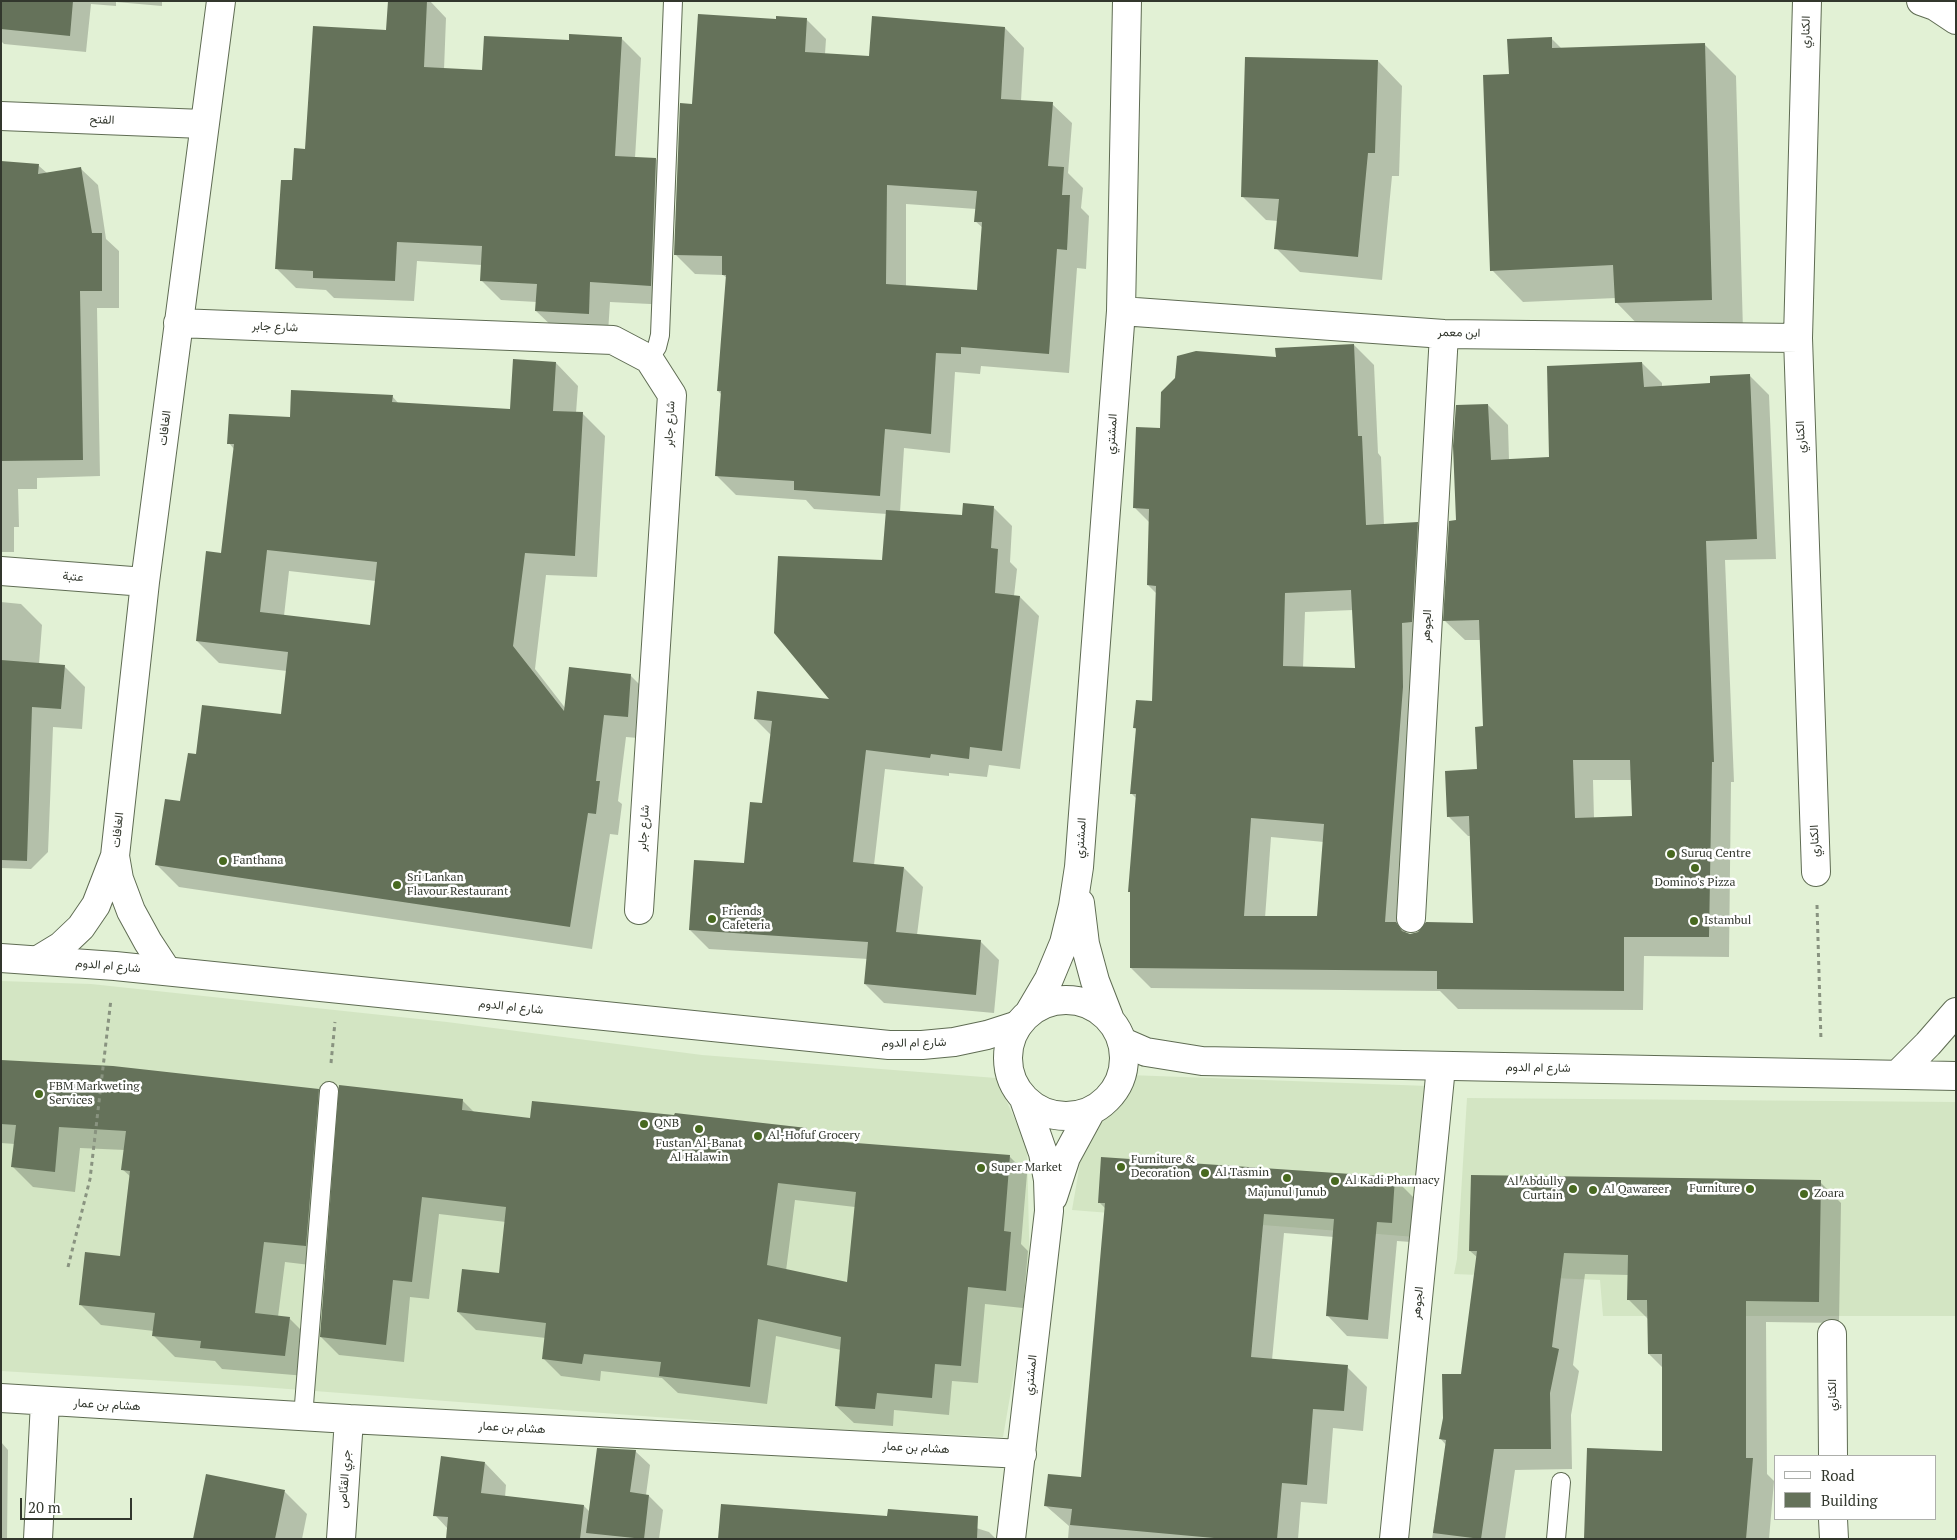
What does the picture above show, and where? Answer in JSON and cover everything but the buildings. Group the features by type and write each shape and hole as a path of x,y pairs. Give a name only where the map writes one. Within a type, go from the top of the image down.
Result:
{"street":[{"name":"الغافات","path":"167,971 131,911 118,879 115,856 145,582 221,1"},
{"name":"المشتري","path":"1024,1019 1048,979 1064,943 1073,906 1079,867 1121,311 1127,1"},
{"name":"الكناري","path":"1807,1 1798,338 1816,872"},
{"path":"1921,1 1935,6 1956,20"},
{"name":"الفتح","path":"1,116 204,124"},
{"name":"ابن معمر","path":"1121,311 1444,334 1798,338"},
{"name":"شارع جابر","path":"178,323 613,340 649,359 672,395 639,910"},
{"name":"الجوهر","path":"1411,918 1444,334"},
{"name":"عتبة","path":"1,571 145,582"},
{"name":"الغافات","path":"38,960 61,946 81,927 96,905 115,856"},
{"name":"المشتري","path":"1079,867 1080,906 1085,944 1095,981 1109,1017"},
{"name":"شارع ام الدوم","path":"1,958 167,971 889,1045 922,1045 954,1042 987,1035 1024,1019"},
{"path":"1061,999 1078,1000 1094,1006 1109,1017 1123,1042 1126,1058 1116,1090 1105,1103 1091,1111 1074,1117 1056,1116 1039,1110 1024,1099 1015,1086 1009,1071 1008,1055 1011,1039 1024,1019 1044,1004 1061,999"},
{"path":"1897,1075 1956,1012"},
{"name":"شارع ام الدوم","path":"1123,1042 1146,1052 1202,1061 1956,1076"},
{"name":"الجوهر","path":"1394,1539 1441,1066"},
{"name":"المشتري","path":"1011,1539 1049,1210 1048,1180 1043,1152 1024,1099"},
{"name":"المشتري","path":"1049,1210 1066,1157 1091,1111"},
{"name":"الكناري","path":"1832,1334 1833,1455"},
{"name":"هشام بن عمار","path":"1,1398 349,1420 1022,1454"},
{"path":"38,1539 45,1402"},
{"name":"جري القنّاص","path":"341,1539 349,1420"},
{"path":"1834,1520 1834,1539"}],"lane":[{"path":"649,359 657,347 660,336 674,1"},
{"path":"303,1417 329,1091"},
{"path":"1556,1539 1562,1482"}],"path":[{"path":"1816,872 1822,1074"},
{"path":"68,1267 90,1179 115,966"},
{"path":"329,1091 338,989"}],"shaded area":[{"path":"1,981 91,984 447,1022 702,1055 996,1078 1027,1146 1030,1281 1003,1437 787,1427 249,1386 1,1371"},
{"path":"1129,1075 1428,1086 1415,1237 1072,1210 1082,1152 1096,1122"},
{"path":"1467,1098 1956,1102 1956,1316 1603,1316 1600,1280 1454,1274 1457,1259"}],"place":[{"name":"Suruq Centre","path":"1671,854"},
{"name":"Fanthana","path":"223,861"},
{"name":"Domino's Pizza","path":"1695,868"},
{"name":"Sri Lankan Flavour Restaurant","path":"397,885"},
{"name":"Friends Cafeteria","path":"712,919"},
{"name":"Istambul","path":"1694,921"},
{"name":"FBM Markweting Services","path":"39,1094"},
{"name":"QNB","path":"644,1124"},
{"name":"Fustan Al-Banat Al Halawin","path":"699,1129"},
{"name":"Al-Hofuf Grocery","path":"758,1136"},
{"name":"Furniture & Decoration","path":"1121,1167"},
{"name":"Super Market","path":"981,1168"},
{"name":"Al Tasmin","path":"1205,1173"},
{"name":"Majunul Junub","path":"1287,1178"},
{"name":"Al Kadi Pharmacy","path":"1335,1181"},
{"name":"Al Abdully Curtain","path":"1573,1189"},
{"name":"Furniture","path":"1750,1189"},
{"name":"Al Qawareer","path":"1593,1190"},
{"name":"Zoara","path":"1804,1194"}]}
